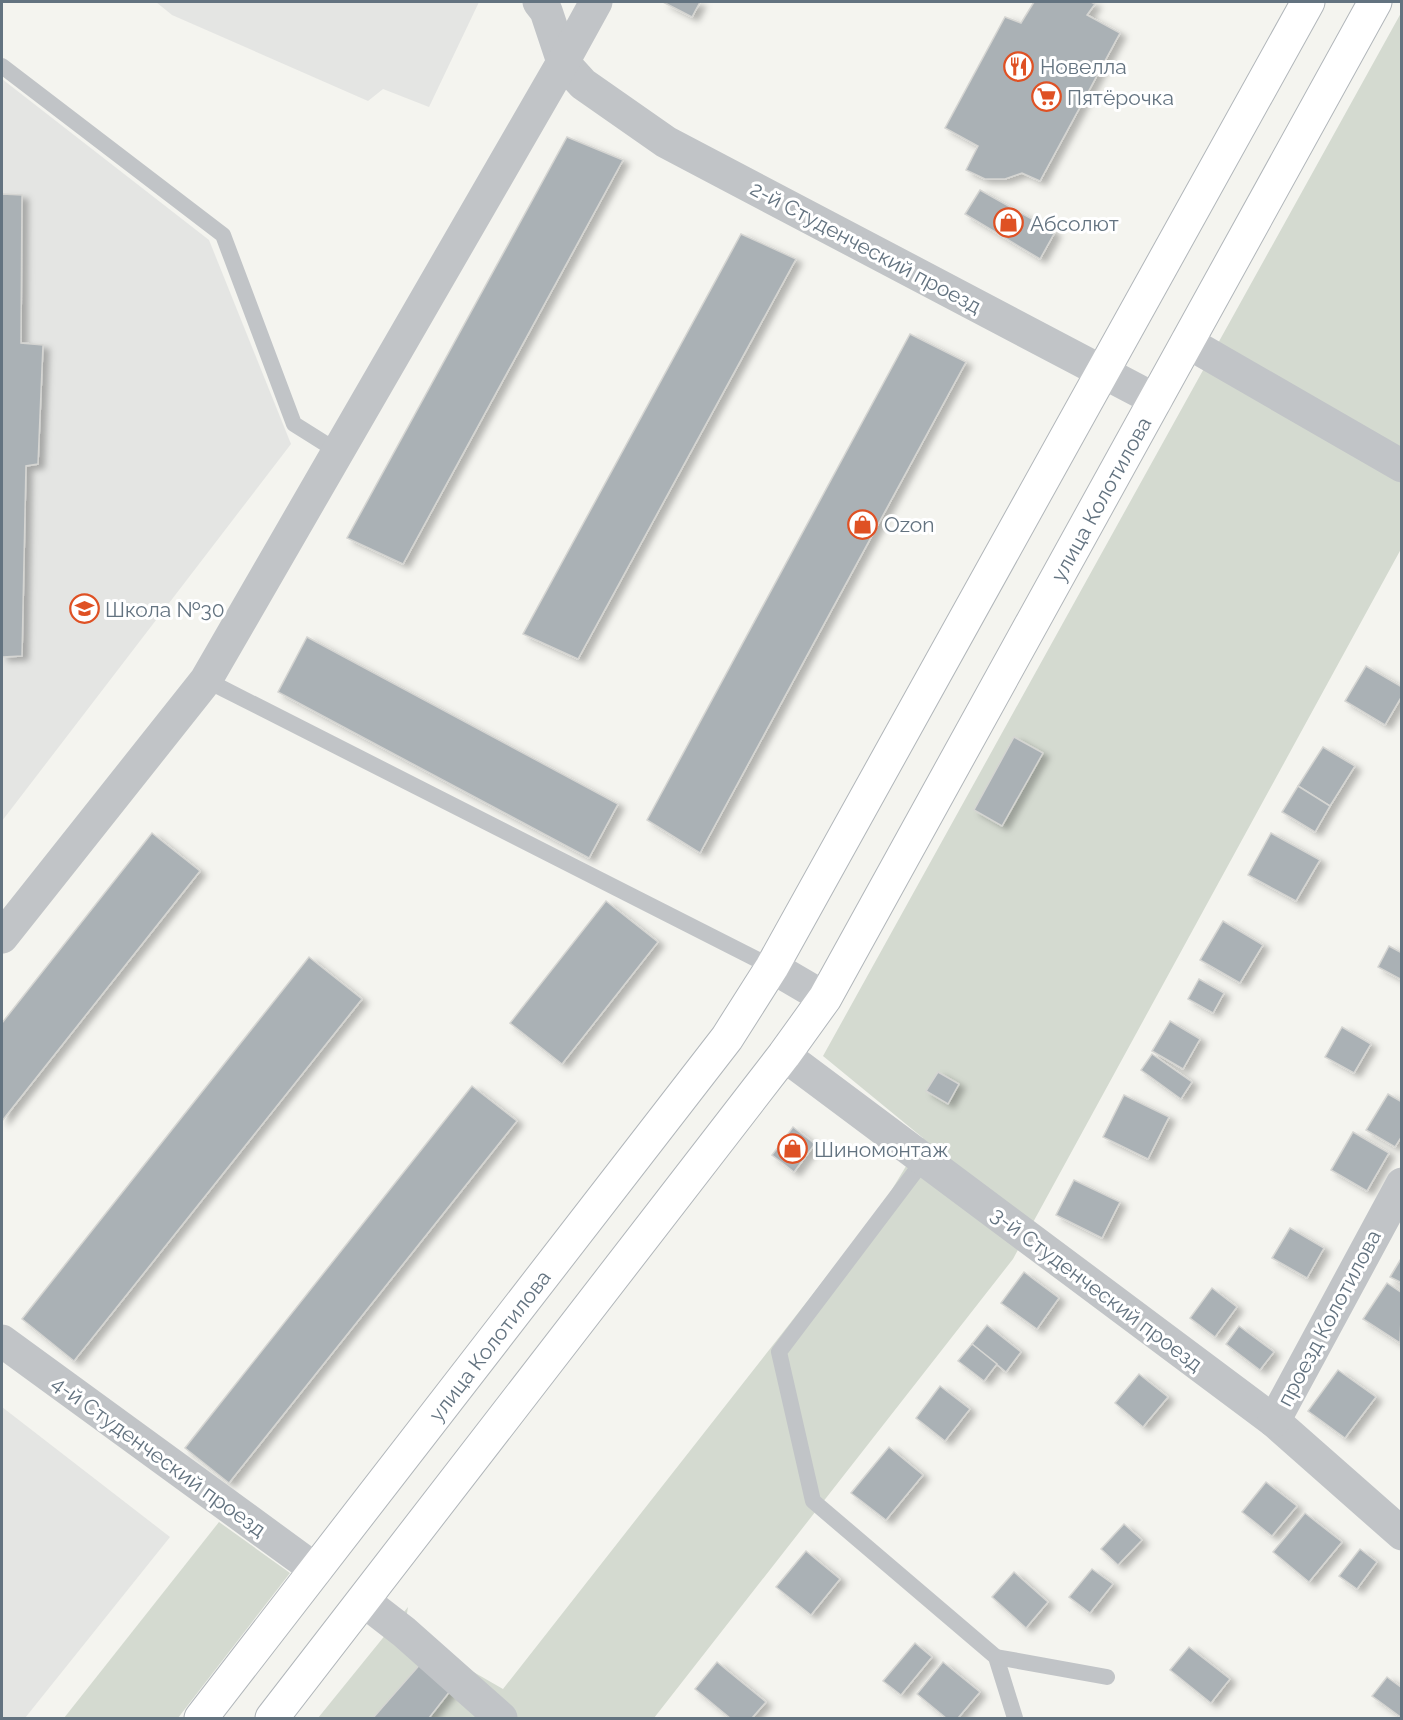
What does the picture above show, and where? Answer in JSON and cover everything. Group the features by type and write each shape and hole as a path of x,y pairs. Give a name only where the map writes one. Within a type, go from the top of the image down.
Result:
{"main road":[{"name":"улица Колотилова","path":"201,1719 727,1038 772,967 1308,2"},
{"name":"улица Колотилова","path":"272,1719 784,1055 825,998 1375,2"}],"street":[{"path":"539,2 546,11 573,73"},
{"path":"2,937 206,680 337,451 573,73 596,2"},
{"name":"2-й Студенческий проезд","path":"573,73 666,142 1156,400"},
{"path":"1187,342 1401,466"},
{"path":"772,967 825,998"},
{"name":"3-й Студенческий проезд","path":"784,1055 1274,1421 1401,1534"},
{"name":"проезд Колотилова","path":"1274,1421 1401,1184"},
{"name":"4-й Студенческий проезд","path":"2,1341 316,1570"},
{"path":"364,1601 404,1632 501,1719"}],"lane":[{"path":"2,66 223,235 294,424 337,451"},
{"path":"206,680 772,967"},
{"path":"924,1160 779,1352 813,1501 996,1657 1107,1677"},
{"path":"996,1657 1015,1719"}],"shaded area":[{"path":"156,2 479,2 429,107 383,89 368,101 172,15"},
{"path":"1401,13 1401,549 1013,1259 654,1718 318,1718 408,1607 404,1632 503,1689 882,1206 923,1138 823,1056"},
{"name":"Школа №30","path":"2,79 209,240 291,444 2,821"},
{"path":"2,1407 170,1537 25,1718 2,1718"},
{"path":"219,1522 290,1573 178,1718 64,1718"}],"building":[{"path":"663,2 700,2 692,17"},
{"path":"1034,2 1091,2 1095,4 1087,15 1120,33 1040,181 1022,173 1005,179 985,179 966,170 978,146 945,128 1005,17 1021,23"},
{"path":"567,137 623,160 403,564 347,538"},
{"name":"Абсолют","path":"980,190 1055,232 1040,259 965,214"},
{"path":"2,194 22,195 21,343 43,345 38,464 26,466 22,656 2,657"},
{"path":"741,234 796,259 578,659 523,634"},
{"path":"910,334 966,362 700,853 647,820"},
{"path":"307,637 618,804 589,858 278,692"},
{"path":"1366,666 1402,687 1402,696 1385,725 1345,701"},
{"path":"1014,737 1043,753 1002,826 974,810"},
{"path":"1323,747 1355,766 1330,806 1298,786"},
{"path":"1298,786 1330,806 1315,832 1282,812"},
{"path":"152,833 200,871 2,1121 2,1023"},
{"path":"1271,833 1320,860 1296,901 1248,875"},
{"path":"606,901 658,942 562,1064 510,1023"},
{"path":"1223,921 1263,945 1240,983 1200,960"},
{"path":"1389,946 1402,953 1402,980 1378,967"},
{"path":"309,957 362,999 74,1361 22,1319"},
{"path":"1199,979 1224,993 1213,1013 1188,999"},
{"path":"1170,1021 1200,1039 1183,1069 1152,1051"},
{"path":"1342,1027 1371,1044 1354,1073 1325,1057"},
{"path":"1152,1054 1192,1082 1181,1099 1141,1070"},
{"path":"938,1072 959,1084 948,1104 926,1091"},
{"path":"472,1086 517,1121 229,1483 185,1448"},
{"path":"1388,1094 1402,1102 1402,1136 1395,1147 1366,1130"},
{"path":"1124,1095 1169,1117 1148,1159 1103,1137"},
{"name":"Шиномонтаж","path":"793,1127 815,1144 794,1172 772,1155"},
{"path":"1353,1132 1389,1153 1367,1191 1331,1170"},
{"path":"1074,1180 1120,1202 1102,1238 1056,1215"},
{"path":"1290,1228 1324,1248 1307,1278 1272,1258"},
{"path":"1402,1257 1402,1283 1390,1277"},
{"path":"1024,1272 1059,1298 1037,1329 1001,1303"},
{"path":"1387,1283 1402,1293 1400,1343 1363,1319"},
{"path":"1212,1288 1237,1307 1215,1337 1190,1318"},
{"path":"987,1325 1021,1352 1006,1372 972,1344"},
{"path":"1239,1326 1274,1352 1260,1370 1226,1344"},
{"path":"972,1344 997,1364 984,1381 958,1361"},
{"path":"1338,1370 1376,1397 1345,1438 1308,1411"},
{"path":"1139,1374 1168,1397 1143,1427 1115,1403"},
{"path":"940,1386 970,1409 945,1441 916,1418"},
{"path":"889,1447 923,1475 886,1520 851,1493"},
{"path":"1266,1482 1297,1506 1272,1536 1242,1512"},
{"path":"1305,1513 1342,1542 1309,1582 1273,1552"},
{"path":"1124,1524 1142,1540 1118,1565 1101,1549"},
{"path":"1360,1549 1377,1562 1357,1589 1339,1576"},
{"path":"806,1551 840,1579 811,1615 776,1587"},
{"path":"1092,1569 1113,1584 1090,1613 1069,1597"},
{"path":"1014,1572 1048,1602 1026,1628 992,1597"},
{"path":"915,1643 932,1657 901,1695 883,1681"},
{"path":"1189,1647 1230,1679 1211,1703 1170,1670"},
{"path":"423,1661 454,1686 429,1718 373,1718"},
{"path":"717,1662 766,1702 752,1718 730,1718 695,1689"},
{"path":"943,1662 980,1692 958,1718 946,1718 917,1694"},
{"path":"1387,1677 1402,1688 1402,1718 1372,1696"}],"place":[{"name":"Новелла","path":"1019,66"},
{"name":"Пятёрочка","path":"1046,97"},
{"name":"Абсолют","path":"1009,223"},
{"name":"Ozon","path":"863,524"},
{"name":"Школа №30","path":"84,609"},
{"name":"Шиномонтаж","path":"793,1149"}]}
